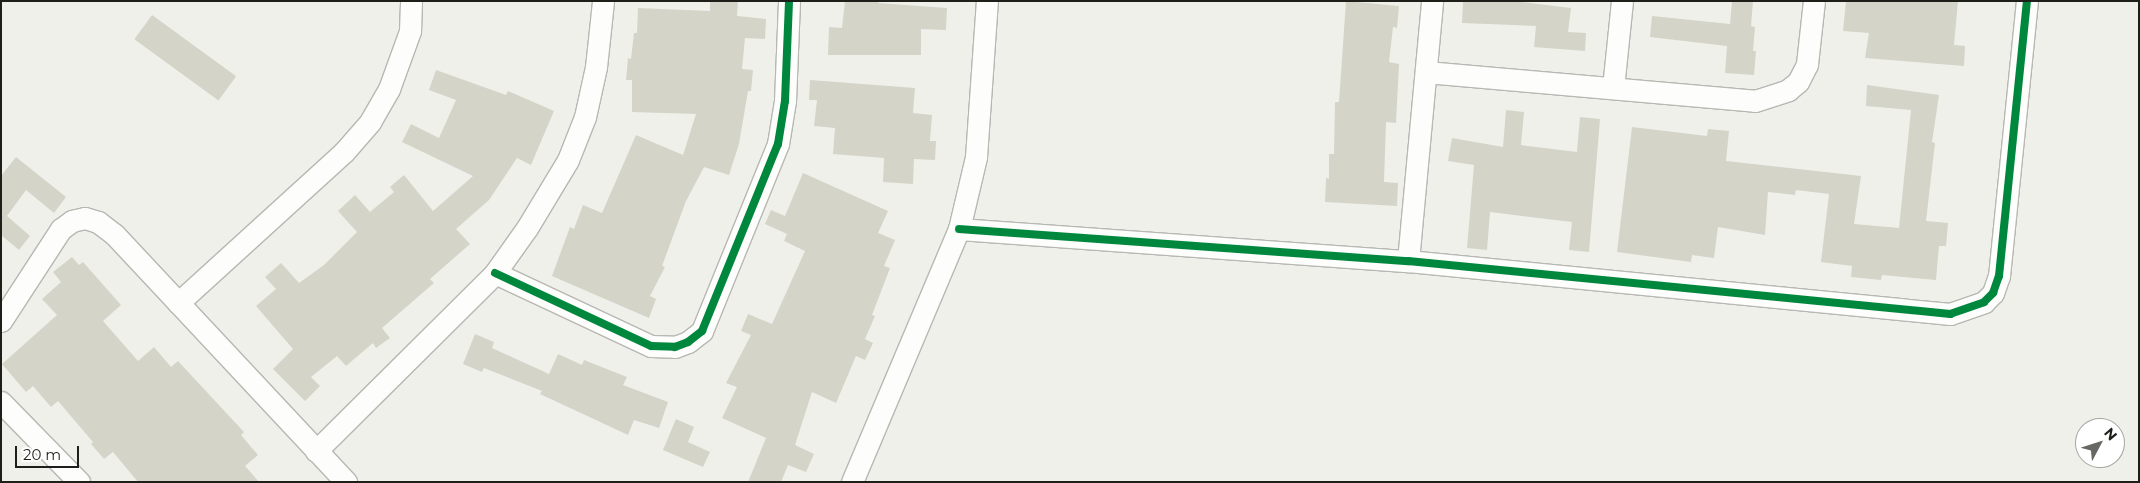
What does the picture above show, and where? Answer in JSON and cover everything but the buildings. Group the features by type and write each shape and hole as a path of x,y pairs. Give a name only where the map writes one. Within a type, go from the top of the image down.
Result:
{"street":[{"path":"178,303 344,152 370,122 389,89 410,31 411,1"},
{"path":"316,451 495,274 527,228 571,151 585,117 594,75 603,1"},
{"path":"495,274 651,346 675,347 688,342 702,331 778,144 785,101 789,1"},
{"path":"852,482 959,229 976,156 987,1"},
{"path":"1408,261 1432,1"},
{"path":"1613,88 1622,1"},
{"path":"1426,72 1755,102 1788,90 1798,82 1808,64 1814,1"},
{"path":"959,229 1408,261 1950,314 1984,302 1993,293 1999,276 2027,1"},
{"path":"1,321 56,235 72,221 85,218 98,222 114,234 346,482"},
{"path":"1,402 79,482"}],"cycle path":[{"path":"495,273 651,346 675,347 688,342 702,331 778,144 785,101 789,1"},
{"path":"959,229 1408,261 1950,314 1984,302 1993,293 1999,276 2027,1"}]}
